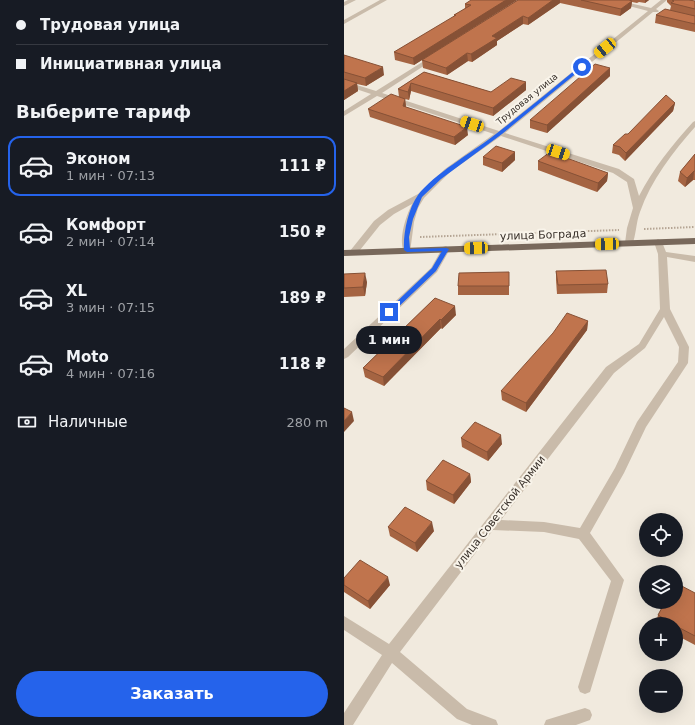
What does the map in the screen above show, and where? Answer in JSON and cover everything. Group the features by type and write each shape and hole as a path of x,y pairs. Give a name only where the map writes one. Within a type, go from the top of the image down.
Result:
{"main road":[{"name":"улица Бограда","path":"344,253 695,240"}],"street":[{"path":"344,4 353,0"},
{"path":"344,22 384,0"},
{"path":"609,0 666,14"},
{"name":"Трудовая улица","path":"353,253 377,223 391,212 420,196 440,178 500,133 664,0"},
{"path":"344,114 443,52"},
{"path":"344,83 616,170 631,181 637,207"},
{"path":"629,243 629,229 637,207 670,151 695,123"},
{"name":"Трудовая улица","path":"407,250 406,237 410,219 420,196"},
{"path":"583,534 620,470 641,425 670,380 683,363 684,348 665,309 662,254 658,242"},
{"path":"344,355 434,270 446,249"},
{"path":"662,254 695,259"},
{"name":"улица Советской Армии","path":"345,725 391,653 610,370 642,346 665,309"},
{"path":"491,525 544,527 583,534 618,580 584,687"},
{"path":"344,622 391,653 462,714 491,725"},
{"path":"551,725 585,715"}],"path":[{"path":"406,237 695,227"}],"building":[{"path":"471,0 506,0 413,58 394,52 471,5 465,4"},
{"path":"518,0 553,0 528,18 523,16 492,36 497,38 471,54 467,53 446,68 422,60"},
{"path":"581,0 629,0 632,1 621,9"},
{"path":"672,0 695,1 695,9 671,3 674,1"},
{"path":"665,9 695,16 695,24 656,15"},
{"path":"344,55 383,67 365,78 344,72"},
{"path":"595,64 610,68 547,125 530,120"},
{"path":"424,72 491,92 511,78 526,82 493,108 411,83 408,92 398,89"},
{"path":"344,79 357,83 344,91"},
{"path":"391,94 405,99 403,106 467,127 454,137 368,109"},
{"path":"666,95 675,103 626,153 620,147 613,145 625,134 628,134"},
{"path":"496,146 515,152 502,163 483,157"},
{"path":"550,152 608,173 598,183 538,161"},
{"path":"695,154 695,171 687,178 680,172"},
{"path":"606,270 608,284 558,285 556,271"},
{"path":"509,272 509,286 458,286 459,273"},
{"path":"365,273 363,287 344,288 344,274"},
{"path":"435,298 455,306 441,320 440,319 383,377 363,368"},
{"path":"567,313 588,321 526,403 501,391 553,333"},
{"path":"344,408 352,412 344,421"},
{"path":"475,422 501,435 487,452 461,438"},
{"path":"443,460 470,474 453,495 426,481"},
{"path":"405,507 432,522 415,543 388,527"},
{"path":"360,560 388,577 368,601 344,585 344,578"},
{"path":"683,587 695,593 695,636 683,630 683,617 661,617 658,615 661,609 683,609"}],"route":[{"path":"389,312 434,270 446,249 407,250 406,237 410,219 420,196 440,178 500,133 582,67"}]}
